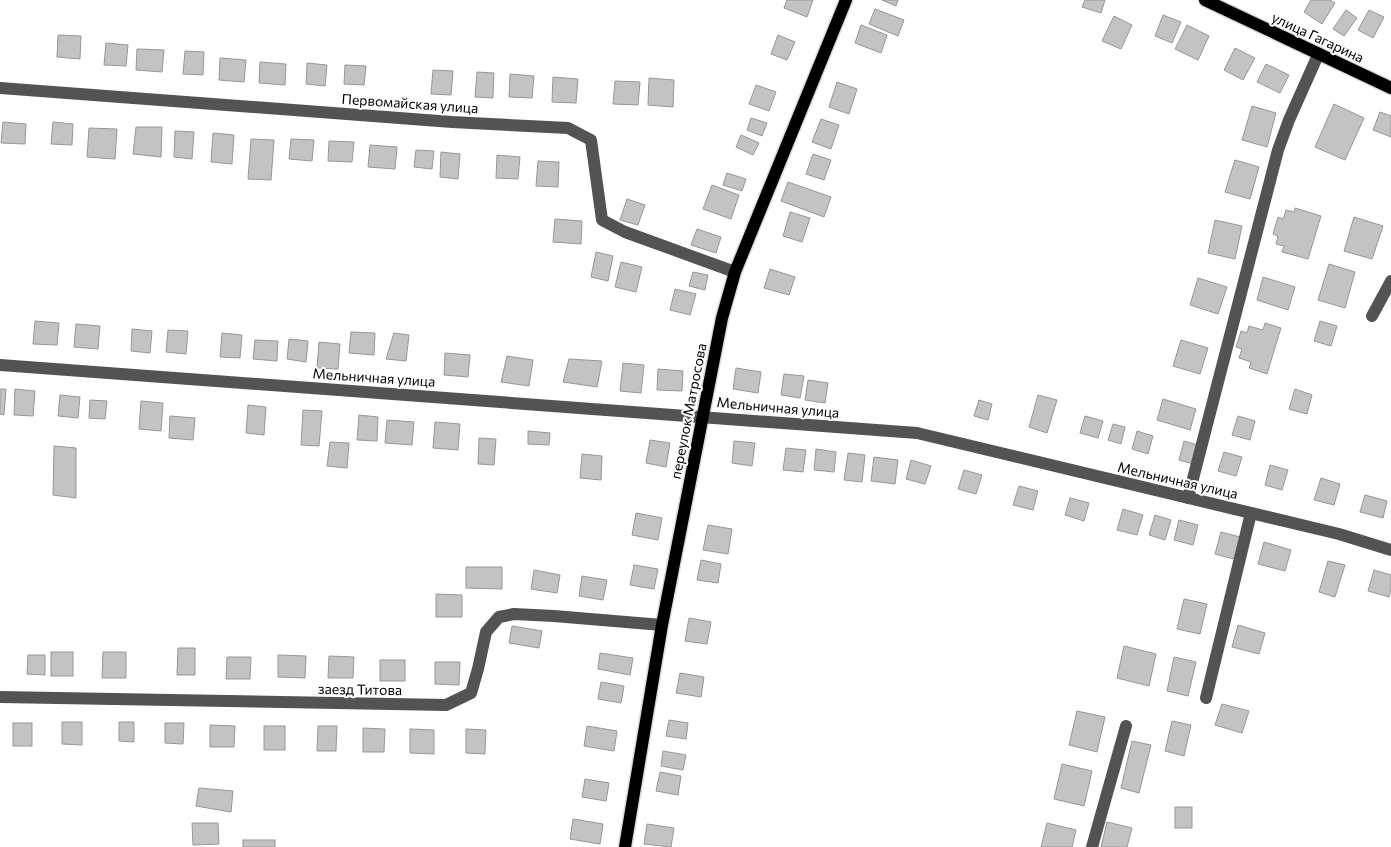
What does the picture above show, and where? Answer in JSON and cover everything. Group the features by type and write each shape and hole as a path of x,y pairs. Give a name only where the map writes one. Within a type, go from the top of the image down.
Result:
{"main road":[{"name":"переулок Матросова","path":"625,847 662,625 722,318 735,272 846,0"},
{"name":"улица Гагарина","path":"1205,0 1391,88"}],"street":[{"path":"1188,498 1278,150 1318,54"},
{"name":"Первомайская улица","path":"0,88 452,122 568,128 591,140 602,220 624,232 735,272"},
{"path":"1372,316 1391,281"},
{"name":"Мельничная улица","path":"0,365 917,433 1339,534 1391,550"},
{"path":"1206,698 1251,513"},
{"name":"заезд Титова","path":"0,697 446,705 471,693 486,632 499,617 524,614 662,625"},
{"path":"1092,847 1126,726"}],"building":[{"path":"787,0 813,0 807,17 784,8"},
{"path":"882,0 898,0 896,6"},
{"path":"1085,0 1105,0 1101,13 1082,7"},
{"path":"1311,0 1330,0 1335,3 1322,24 1304,12"},
{"path":"875,9 904,20 898,36 869,24"},
{"path":"1346,10 1357,18 1344,36 1333,29"},
{"path":"1369,10 1384,17 1373,38 1358,30"},
{"path":"1163,15 1181,22 1172,43 1155,36"},
{"path":"1114,16 1132,25 1121,49 1102,41"},
{"path":"861,25 887,35 881,53 855,43"},
{"path":"1187,25 1209,36 1198,60 1175,49"},
{"path":"58,35 81,36 80,59 57,57"},
{"path":"778,35 795,42 787,60 771,54"},
{"path":"106,43 128,45 126,66 104,65"},
{"path":"1235,48 1255,58 1243,80 1224,70"},
{"path":"137,49 164,50 162,72 136,70"},
{"path":"185,51 204,52 203,75 183,74"},
{"path":"220,58 246,60 244,82 219,80"},
{"path":"260,62 286,64 285,85 259,83"},
{"path":"307,63 327,65 325,86 306,84"},
{"path":"1266,64 1289,75 1280,93 1257,82"},
{"path":"345,65 366,66 364,85 344,84"},
{"path":"433,70 453,71 451,95 431,94"},
{"path":"477,72 494,73 493,98 475,97"},
{"path":"510,74 534,76 532,98 509,97"},
{"path":"553,77 578,79 576,103 552,102"},
{"path":"649,78 674,80 673,107 648,105"},
{"path":"615,81 640,82 638,105 613,104"},
{"path":"837,82 857,89 849,114 829,107"},
{"path":"756,85 776,92 769,111 749,104"},
{"path":"1334,104 1364,118 1345,160 1315,147"},
{"path":"1252,106 1276,113 1267,147 1242,140"},
{"path":"1380,112 1391,116 1391,137 1373,130"},
{"path":"751,118 767,123 762,136 747,130"},
{"path":"821,119 839,125 831,149 812,142"},
{"path":"3,122 26,124 25,144 1,143"},
{"path":"53,122 73,124 72,145 51,144"},
{"path":"136,127 162,127 161,157 133,154"},
{"path":"89,128 117,129 115,159 87,157"},
{"path":"175,131 194,132 192,159 174,157"},
{"path":"213,133 234,135 232,164 211,162"},
{"path":"741,135 759,143 753,155 736,147"},
{"path":"251,139 274,140 271,180 248,179"},
{"path":"291,139 314,140 312,161 289,159"},
{"path":"329,141 354,142 352,162 328,161"},
{"path":"370,145 397,147 395,169 368,167"},
{"path":"416,150 434,151 432,169 414,167"},
{"path":"441,152 460,154 458,179 440,177"},
{"path":"813,154 831,160 824,180 806,174"},
{"path":"497,155 520,157 518,179 496,178"},
{"path":"1235,160 1259,167 1250,199 1225,192"},
{"path":"538,161 559,162 558,187 536,186"},
{"path":"727,173 746,179 742,191 723,185"},
{"path":"788,182 831,197 824,217 781,201"},
{"path":"712,185 739,195 731,219 703,209"},
{"path":"627,199 645,205 638,225 620,220"},
{"path":"1295,208 1321,216 1308,259 1282,252 1284,246 1276,244 1278,236 1273,234 1278,217 1283,219 1286,210 1294,212"},
{"path":"790,212 810,218 802,242 783,236"},
{"path":"1354,217 1383,226 1372,259 1344,251"},
{"path":"555,219 582,221 581,244 553,242"},
{"path":"1215,220 1242,226 1235,259 1208,253"},
{"path":"697,229 721,237 716,253 691,245"},
{"path":"596,252 613,256 608,281 591,277"},
{"path":"621,262 642,267 636,292 615,287"},
{"path":"1329,264 1355,272 1345,308 1318,300"},
{"path":"770,269 795,277 789,295 764,288"},
{"path":"693,272 708,275 705,290 689,286"},
{"path":"1263,277 1295,287 1288,310 1257,300"},
{"path":"1198,278 1227,287 1218,314 1190,305"},
{"path":"675,289 696,294 690,315 670,310"},
{"path":"35,321 59,323 57,345 33,344"},
{"path":"1320,321 1337,326 1331,346 1314,341"},
{"path":"1265,323 1281,328 1267,374 1249,368 1251,362 1239,358 1242,349 1236,347 1241,331 1247,333 1249,326 1263,330"},
{"path":"76,324 100,326 98,349 74,347"},
{"path":"132,329 152,331 150,353 131,351"},
{"path":"168,330 188,331 186,354 166,352"},
{"path":"351,332 375,333 374,355 349,353"},
{"path":"222,333 242,335 240,358 220,357"},
{"path":"394,333 409,335 406,361 386,359"},
{"path":"289,339 308,341 306,362 287,359"},
{"path":"255,340 278,341 277,361 253,359"},
{"path":"1181,340 1208,348 1200,374 1173,366"},
{"path":"319,342 340,344 338,369 317,368"},
{"path":"445,353 470,355 468,377 444,375"},
{"path":"507,356 533,360 529,386 501,382"},
{"path":"569,359 602,361 597,387 563,382"},
{"path":"623,363 644,365 641,393 620,391"},
{"path":"736,368 761,372 758,393 733,389"},
{"path":"658,369 683,371 682,391 657,390"},
{"path":"784,374 804,376 800,398 781,395"},
{"path":"808,380 828,383 825,403 805,400"},
{"path":"0,389 6,389 4,415 0,414"},
{"path":"15,389 35,391 33,416 14,415"},
{"path":"1295,389 1312,395 1307,414 1289,409"},
{"path":"60,395 80,397 78,418 58,416"},
{"path":"1038,395 1057,400 1047,433 1029,427"},
{"path":"1163,399 1196,409 1190,430 1157,420"},
{"path":"90,400 107,401 105,419 89,418"},
{"path":"979,400 992,404 988,420 974,416"},
{"path":"141,401 163,403 161,431 139,429"},
{"path":"248,405 266,407 264,435 246,433"},
{"path":"303,410 322,411 319,446 301,445"},
{"path":"359,415 378,417 377,441 357,440"},
{"path":"170,416 195,418 193,440 169,438"},
{"path":"1085,416 1103,421 1098,438 1080,433"},
{"path":"1238,416 1255,421 1250,440 1232,435"},
{"path":"387,420 414,422 412,445 385,443"},
{"path":"435,422 460,424 458,450 433,448"},
{"path":"1113,424 1125,427 1121,444 1108,440"},
{"path":"528,431 550,433 549,445 528,444"},
{"path":"1137,431 1153,436 1148,454 1132,449"},
{"path":"479,438 496,439 494,465 478,464"},
{"path":"650,440 670,443 666,467 646,463"},
{"path":"734,441 755,443 752,466 732,463"},
{"path":"1184,441 1198,445 1193,464 1179,460"},
{"path":"330,442 349,443 347,468 327,466"},
{"path":"54,446 76,448 76,498 53,495"},
{"path":"786,448 806,450 803,472 783,470"},
{"path":"816,449 836,452 834,472 814,470"},
{"path":"1224,452 1242,457 1236,476 1218,471"},
{"path":"848,453 865,455 862,482 844,480"},
{"path":"582,454 602,456 601,480 580,478"},
{"path":"874,457 898,460 895,484 871,481"},
{"path":"911,460 931,466 925,484 906,479"},
{"path":"1270,465 1288,470 1282,490 1265,485"},
{"path":"964,470 982,475 976,494 958,489"},
{"path":"1321,478 1340,484 1334,505 1314,500"},
{"path":"1019,486 1038,491 1033,510 1013,505"},
{"path":"1365,495 1387,501 1383,518 1360,512"},
{"path":"1070,498 1089,503 1084,521 1065,515"},
{"path":"1123,509 1143,515 1137,535 1117,530"},
{"path":"636,513 662,518 658,540 632,535"},
{"path":"1155,515 1171,520 1165,540 1149,535"},
{"path":"1179,520 1198,525 1193,545 1174,540"},
{"path":"708,525 732,529 728,554 703,550"},
{"path":"1221,532 1240,537 1234,559 1215,554"},
{"path":"1264,542 1291,550 1285,571 1258,564"},
{"path":"701,560 721,564 718,583 697,580"},
{"path":"1328,561 1345,565 1335,597 1319,592"},
{"path":"634,565 658,569 654,589 630,585"},
{"path":"466,567 502,567 502,589 466,588"},
{"path":"534,570 560,575 557,593 531,589"},
{"path":"1374,570 1391,575 1389,597 1368,591"},
{"path":"582,576 607,580 603,600 579,596"},
{"path":"436,594 462,595 462,617 436,617"},
{"path":"1184,599 1207,604 1200,634 1177,629"},
{"path":"689,618 711,622 707,644 685,641"},
{"path":"1238,625 1265,633 1259,654 1232,647"},
{"path":"512,626 542,631 539,648 509,643"},
{"path":"1124,646 1156,654 1149,686 1117,678"},
{"path":"178,648 195,648 195,675 177,675"},
{"path":"51,652 73,652 73,676 51,676"},
{"path":"103,652 126,652 126,678 102,678"},
{"path":"600,653 633,658 630,675 598,669"},
{"path":"28,655 45,655 45,675 27,674"},
{"path":"278,655 306,656 305,678 278,677"},
{"path":"329,656 354,657 353,678 328,678"},
{"path":"227,657 251,657 250,679 226,679"},
{"path":"1174,657 1196,662 1188,696 1167,691"},
{"path":"380,660 405,660 405,681 380,681"},
{"path":"435,662 460,662 459,685 435,684"},
{"path":"680,673 704,677 701,697 676,693"},
{"path":"601,682 624,686 621,703 598,699"},
{"path":"1222,704 1249,711 1242,733 1215,725"},
{"path":"1077,711 1105,717 1097,752 1069,745"},
{"path":"669,720 688,723 686,739 666,736"},
{"path":"1172,721 1191,725 1184,756 1165,751"},
{"path":"62,722 82,722 82,745 62,744"},
{"path":"119,722 134,722 134,742 119,741"},
{"path":"13,723 32,723 32,746 13,746"},
{"path":"165,723 184,723 183,744 165,743"},
{"path":"210,725 235,726 234,747 210,747"},
{"path":"264,726 285,726 285,750 264,750"},
{"path":"318,726 337,726 336,751 317,751"},
{"path":"587,726 617,731 614,751 584,746"},
{"path":"363,728 385,729 384,752 363,752"},
{"path":"410,729 434,730 434,754 410,753"},
{"path":"466,729 486,730 485,754 466,753"},
{"path":"1132,741 1151,745 1139,793 1121,788"},
{"path":"663,751 686,755 683,770 661,766"},
{"path":"1062,764 1092,771 1084,806 1054,799"},
{"path":"660,772 681,776 678,795 656,791"},
{"path":"585,779 609,783 606,801 582,797"},
{"path":"199,788 233,791 231,812 196,806"},
{"path":"1175,807 1192,807 1192,828 1175,828"},
{"path":"573,819 603,824 600,844 570,839"},
{"path":"1107,822 1132,828 1127,847 1101,847"},
{"path":"192,823 218,823 219,844 193,845"},
{"path":"1047,823 1076,830 1072,847 1041,847"},
{"path":"647,824 674,828 671,847 644,844"},
{"path":"243,840 275,840 275,847 243,847"}]}
